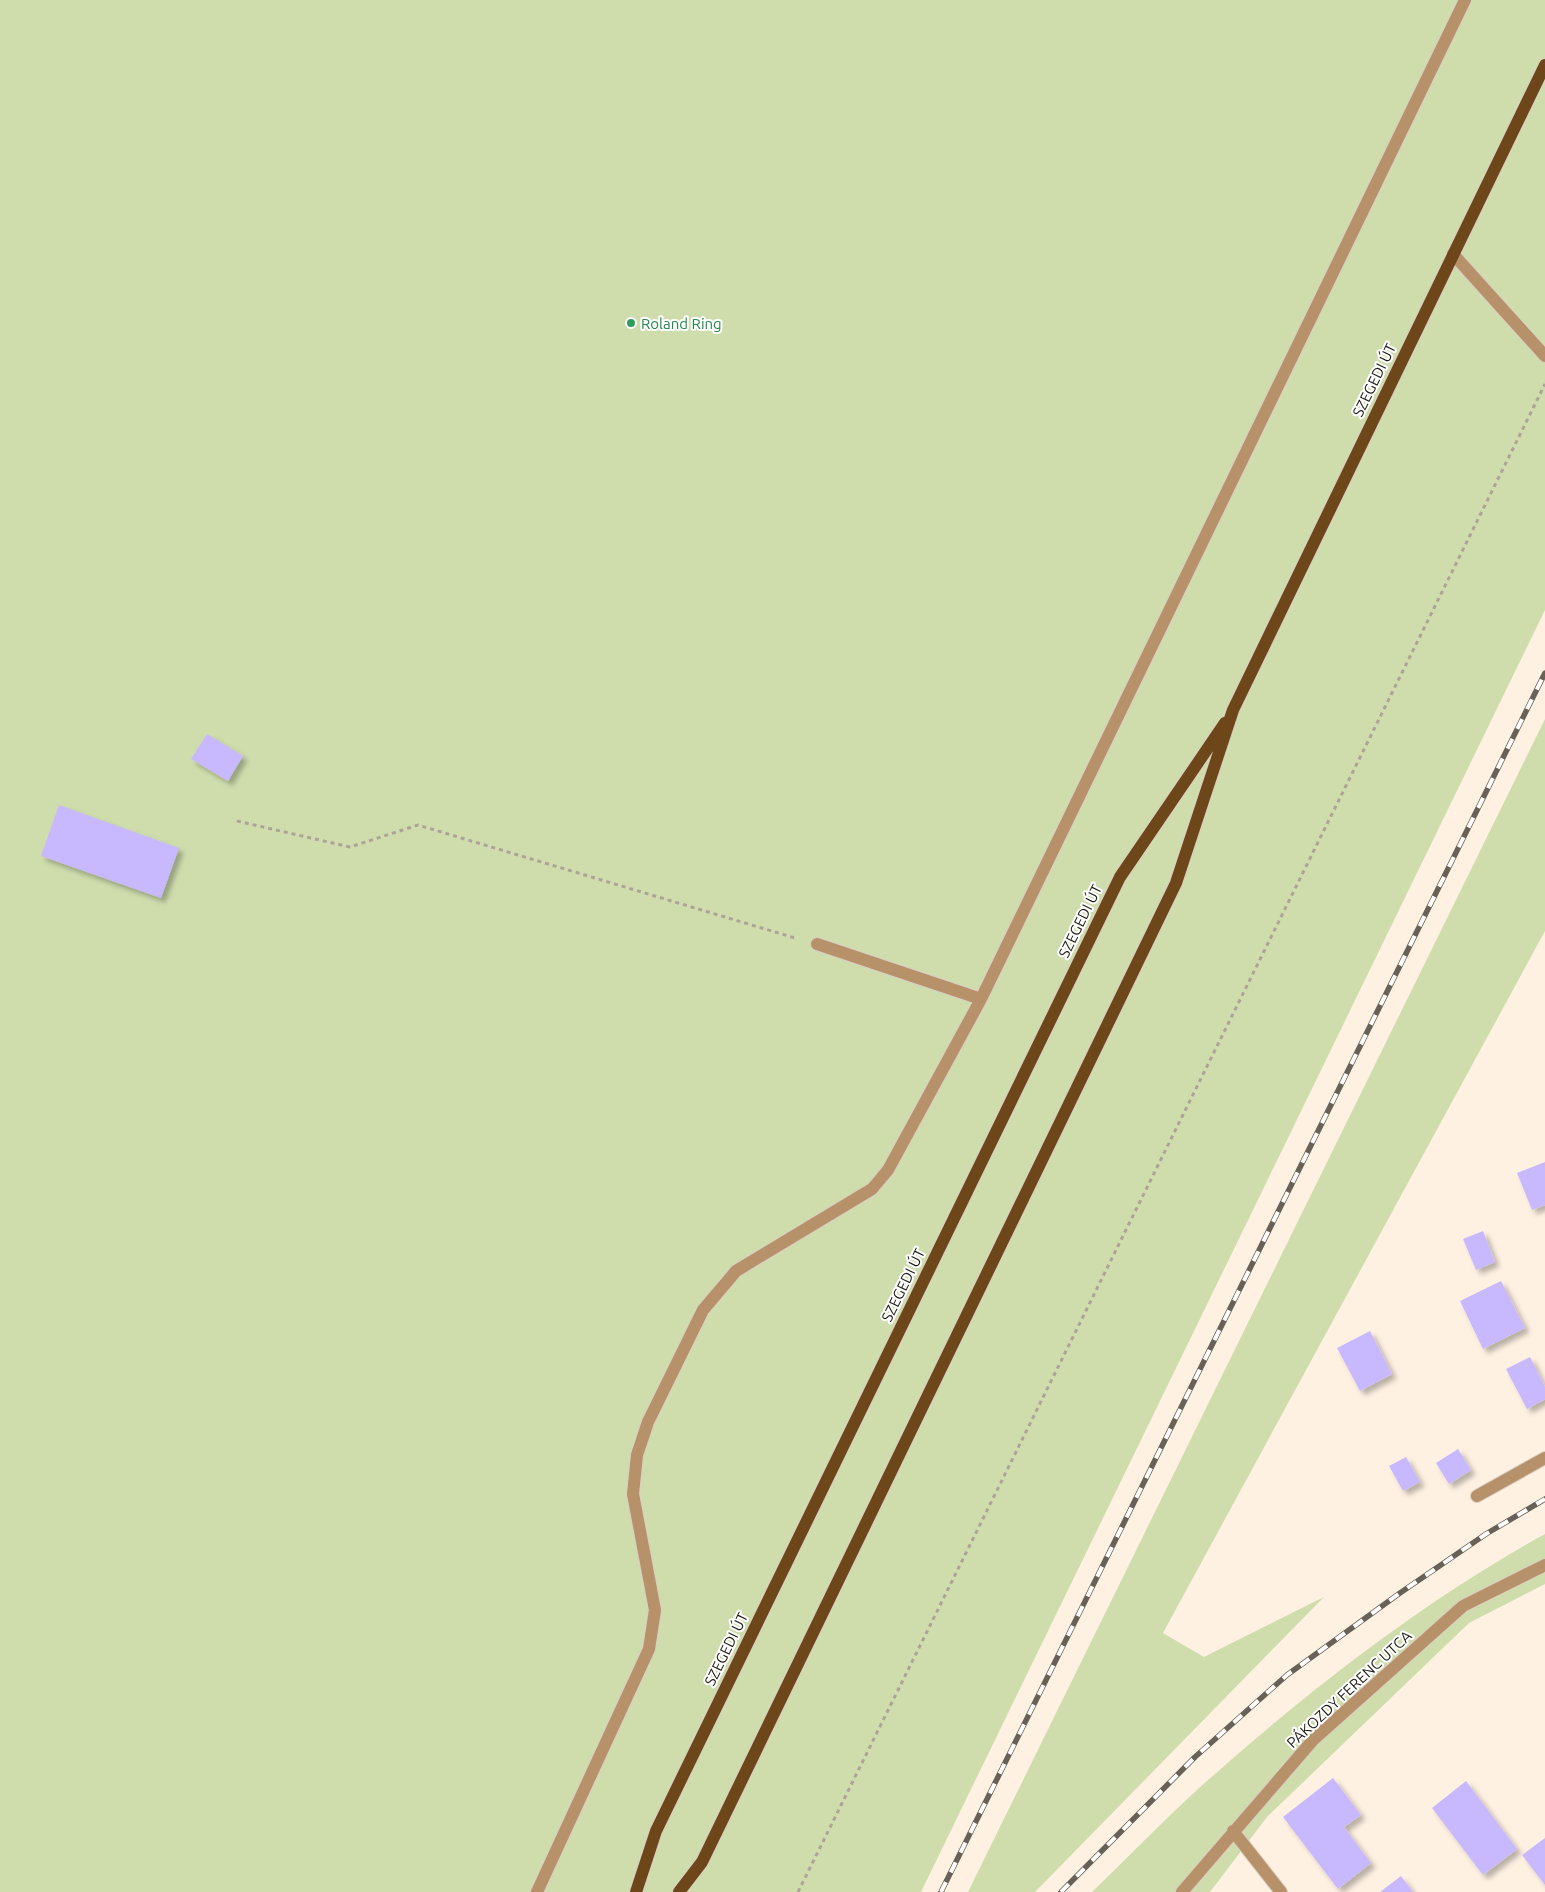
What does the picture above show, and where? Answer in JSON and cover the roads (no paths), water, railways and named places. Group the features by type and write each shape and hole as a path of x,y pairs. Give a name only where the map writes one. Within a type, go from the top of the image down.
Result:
{"main road":[{"name":"SZEGEDI ÚT","path":"679,1892 702,1862 1176,883 1233,710 1545,65"},
{"name":"SZEGEDI ÚT","path":"636,1892 656,1831 1120,877 1233,710"}],"street":[{"path":"537,1892 649,1650 655,1610 633,1494 637,1455 648,1422 703,1310 736,1271 872,1189 888,1170 981,999 1466,0"},
{"path":"1453,254 1545,356"},
{"path":"817,944 981,999"},
{"path":"1477,1496 1545,1458"},
{"name":"PÁKOZDY FERENC UTCA","path":"1182,1892 1313,1740 1463,1606 1545,1565"},
{"path":"1233,1831 1281,1892"}],"railway":[{"path":"941,1892 1545,673"},
{"path":"1061,1892 1195,1757 1287,1675 1400,1593 1486,1534 1545,1499"}],"place":[{"name":"Roland Ring","path":"631,323"}]}
